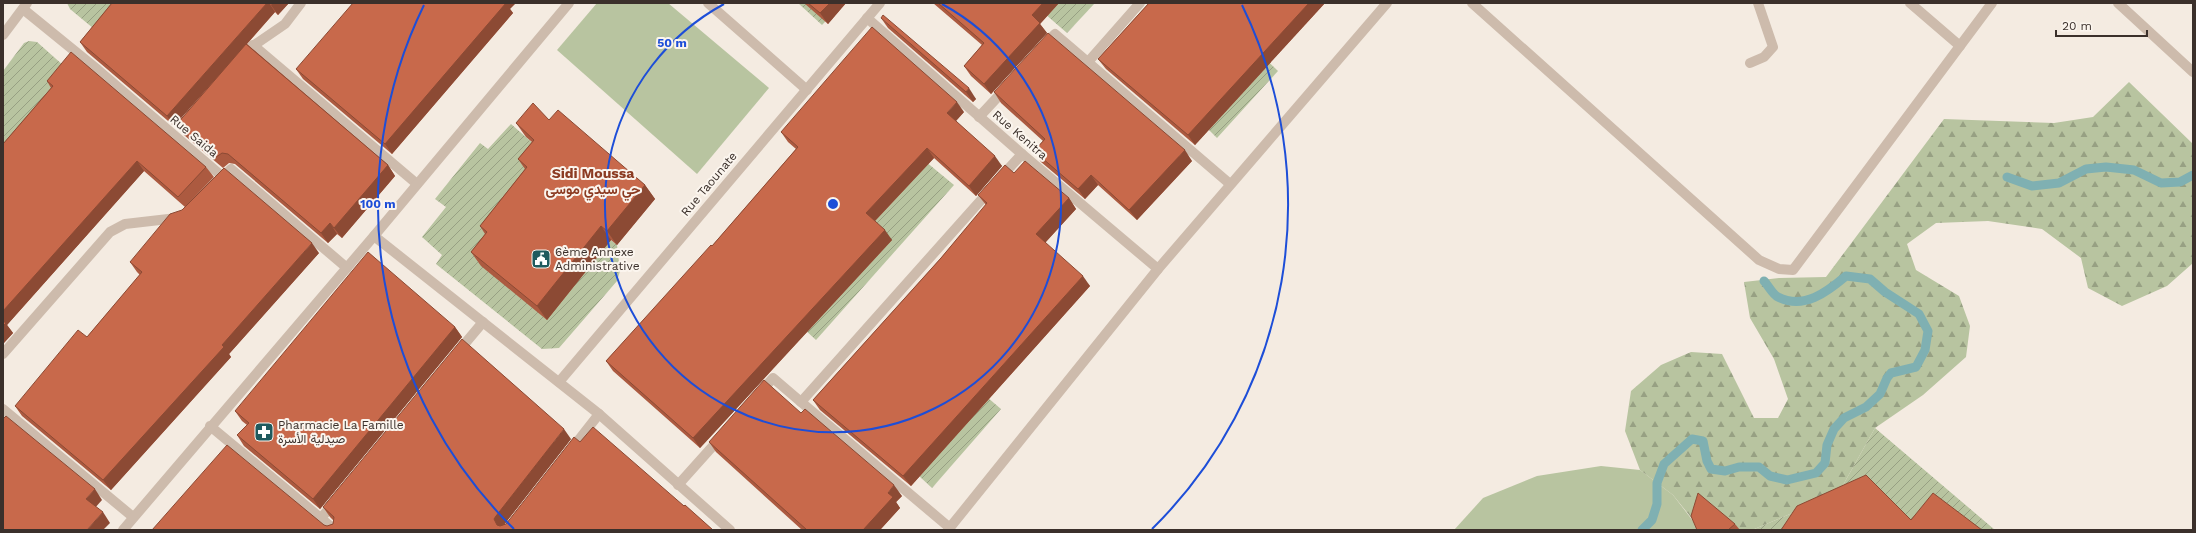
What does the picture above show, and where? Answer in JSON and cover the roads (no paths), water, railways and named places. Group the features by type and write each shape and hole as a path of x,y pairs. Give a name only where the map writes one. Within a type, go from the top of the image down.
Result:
{"street":[{"path":"244,56 254,45 284,24 301,3"},
{"path":"123,530 210,426 347,268 569,3"},
{"path":"708,3 807,90"},
{"name":"Rue Taounate","path":"559,382 880,3"},
{"path":"1088,62 1140,3"},
{"path":"752,402 773,378 949,529 1158,268 1387,3"},
{"path":"1472,3 1759,260 1779,269 1793,270 1992,3"},
{"path":"1750,63 1764,57 1773,46 1758,3"},
{"path":"1910,3 1960,46"},
{"path":"2118,3 2193,72"},
{"path":"3,35 25,6"},
{"name":"Rue Saida","path":"25,6 98,70 176,133 220,180 231,169 347,268"},
{"name":"Rue Kenitra","path":"868,18 979,117 1158,268"},
{"path":"1035,56 1055,34 1230,184"},
{"path":"254,45 417,184"},
{"path":"979,117 1014,78"},
{"path":"802,402 1022,154"},
{"path":"3,354 110,232 125,224 169,220 185,216"},
{"path":"374,236 599,414 730,530"},
{"path":"453,358 483,322"},
{"path":"3,409 133,517"},
{"path":"565,457 599,414"},
{"path":"210,426 335,530"},
{"path":"678,485 726,430"},
{"path":"321,518 342,494"}],"waterway":[{"path":"2007,177 2032,186 2059,183 2086,169 2106,167 2134,170 2161,183 2180,182 2193,175"},
{"path":"1642,530 1652,520 1657,504 1657,483 1664,464 1692,439 1703,441 1707,461 1711,469 1725,471 1739,467 1759,467 1770,476 1787,480 1816,473 1825,463 1827,445 1834,429 1844,418 1866,407 1880,394 1887,378 1891,373 1916,367 1925,350 1928,331 1919,314 1885,292 1870,279 1846,276 1823,293 1806,300 1797,301 1776,296 1764,281"}],"place":[{"name":"6ème Annexe Administrative","path":"541,259"},
{"name":"Pharmacie La Famille صيدلية الأسرة","path":"264,432"}],"district":[{"name":"Sidi Moussa حي سيدي موسى","path":"593,182"}]}
